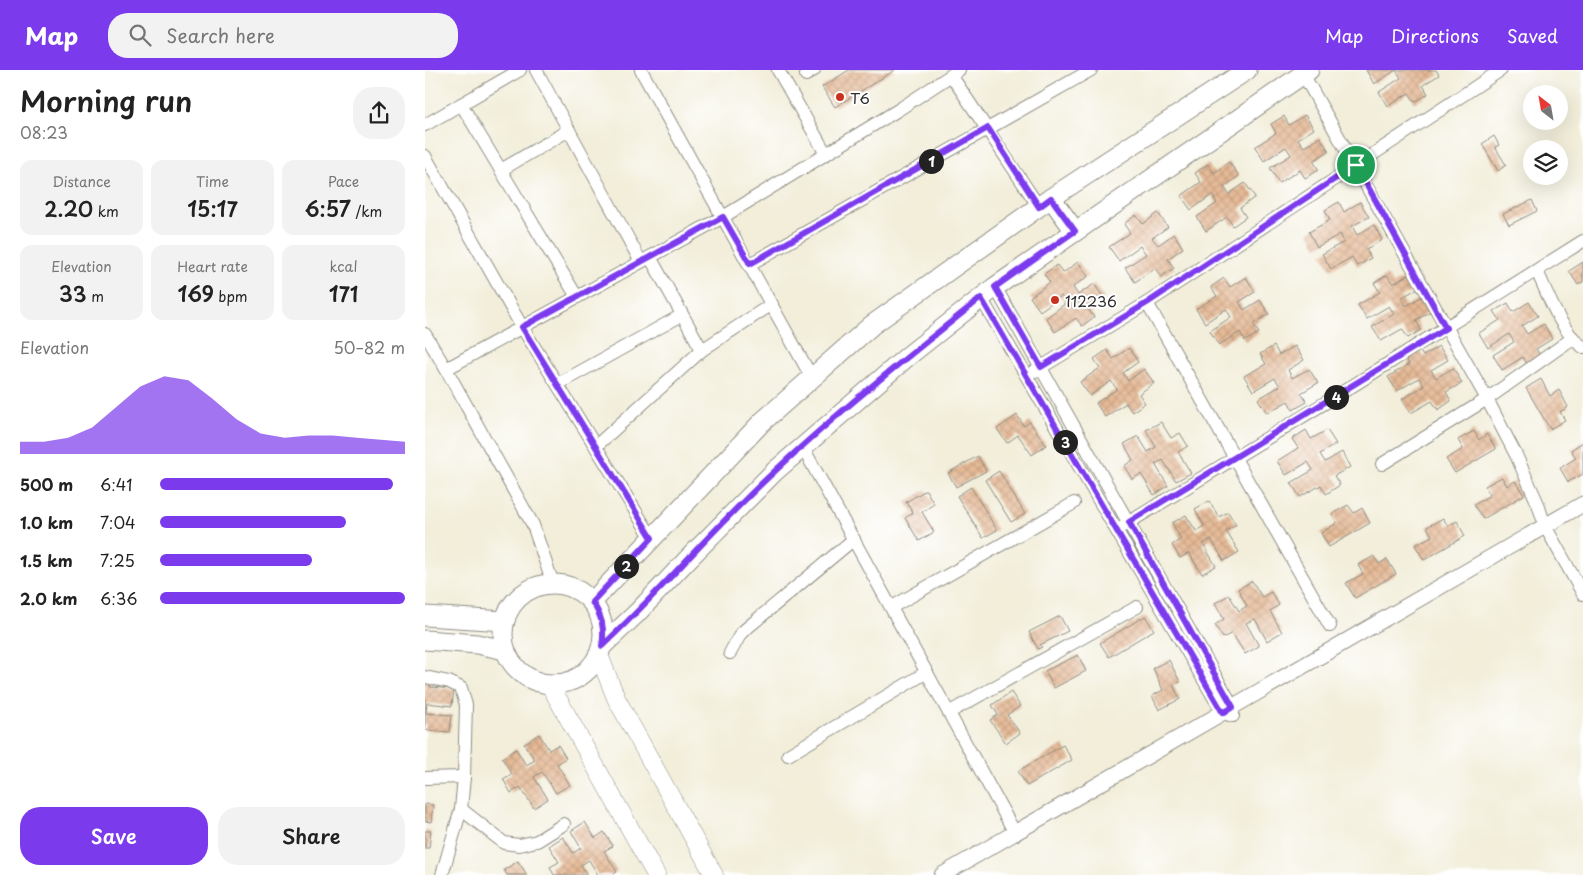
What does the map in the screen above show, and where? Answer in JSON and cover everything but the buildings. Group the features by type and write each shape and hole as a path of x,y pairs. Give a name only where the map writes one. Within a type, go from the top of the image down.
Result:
{"main road":[{"path":"592,602 762,422 872,325 1045,202 1247,70"},
{"path":"714,875 616,698 600,651 603,638 602,623 592,602 579,591 553,584 536,587 521,596 509,609 503,634 505,650 513,666 533,681 550,685 575,680 589,670 600,651 774,472 908,356 988,293 1306,72"},
{"path":"1045,202 1075,231"},
{"path":"425,616 505,621"},
{"path":"425,640 477,644 505,650"},
{"path":"550,685 656,875"}],"street":[{"path":"425,125 520,70"},
{"path":"536,70 645,260 682,315 702,350"},
{"path":"641,70 812,378"},
{"path":"777,70 826,154"},
{"path":"750,264 1091,70"},
{"path":"1027,377 1147,303 1501,70"},
{"path":"447,369 723,217 955,72 988,128 1045,202"},
{"path":"1306,72 1487,399 1516,455 1548,530 1583,594"},
{"path":"461,104 577,297"},
{"path":"501,170 569,130"},
{"path":"425,156 522,327 652,538"},
{"path":"1117,530 1446,328 1583,241"},
{"path":"1537,271 1567,332 1583,347"},
{"path":"988,293 1041,367 1129,522 1230,712"},
{"path":"988,293 1027,377 1117,530 1230,712"},
{"path":"1147,303 1330,626"},
{"path":"596,446 702,350 772,304"},
{"path":"557,384 682,315"},
{"path":"425,334 447,369 533,525 553,584"},
{"path":"1382,464 1487,399 1573,338"},
{"path":"803,446 1015,833"},
{"path":"892,607 1074,503"},
{"path":"1548,530 1583,504"},
{"path":"943,875 1548,530 1583,515"},
{"path":"730,654 741,633 854,538"},
{"path":"950,712 1137,607"},
{"path":"788,754 927,672"},
{"path":"425,677 449,682 461,688 466,705 465,778 461,809 442,875"},
{"path":"961,875 1230,712"},
{"path":"425,778 465,778"},
{"path":"461,809 504,844 519,845 537,841 564,824"}],"place":[{"name":"T6","path":"840,97"},
{"name":"112236","path":"1055,300"}],"route":[{"path":"988,128 1039,207 1051,198 1075,231 995,287 1041,367 1147,303 1356,165 1446,328 1129,522 1233,707 1223,713 981,298 908,356 774,472 637,613 602,646 602,623 600,615 592,602 652,538 522,327 723,217 750,264 988,128"}]}
